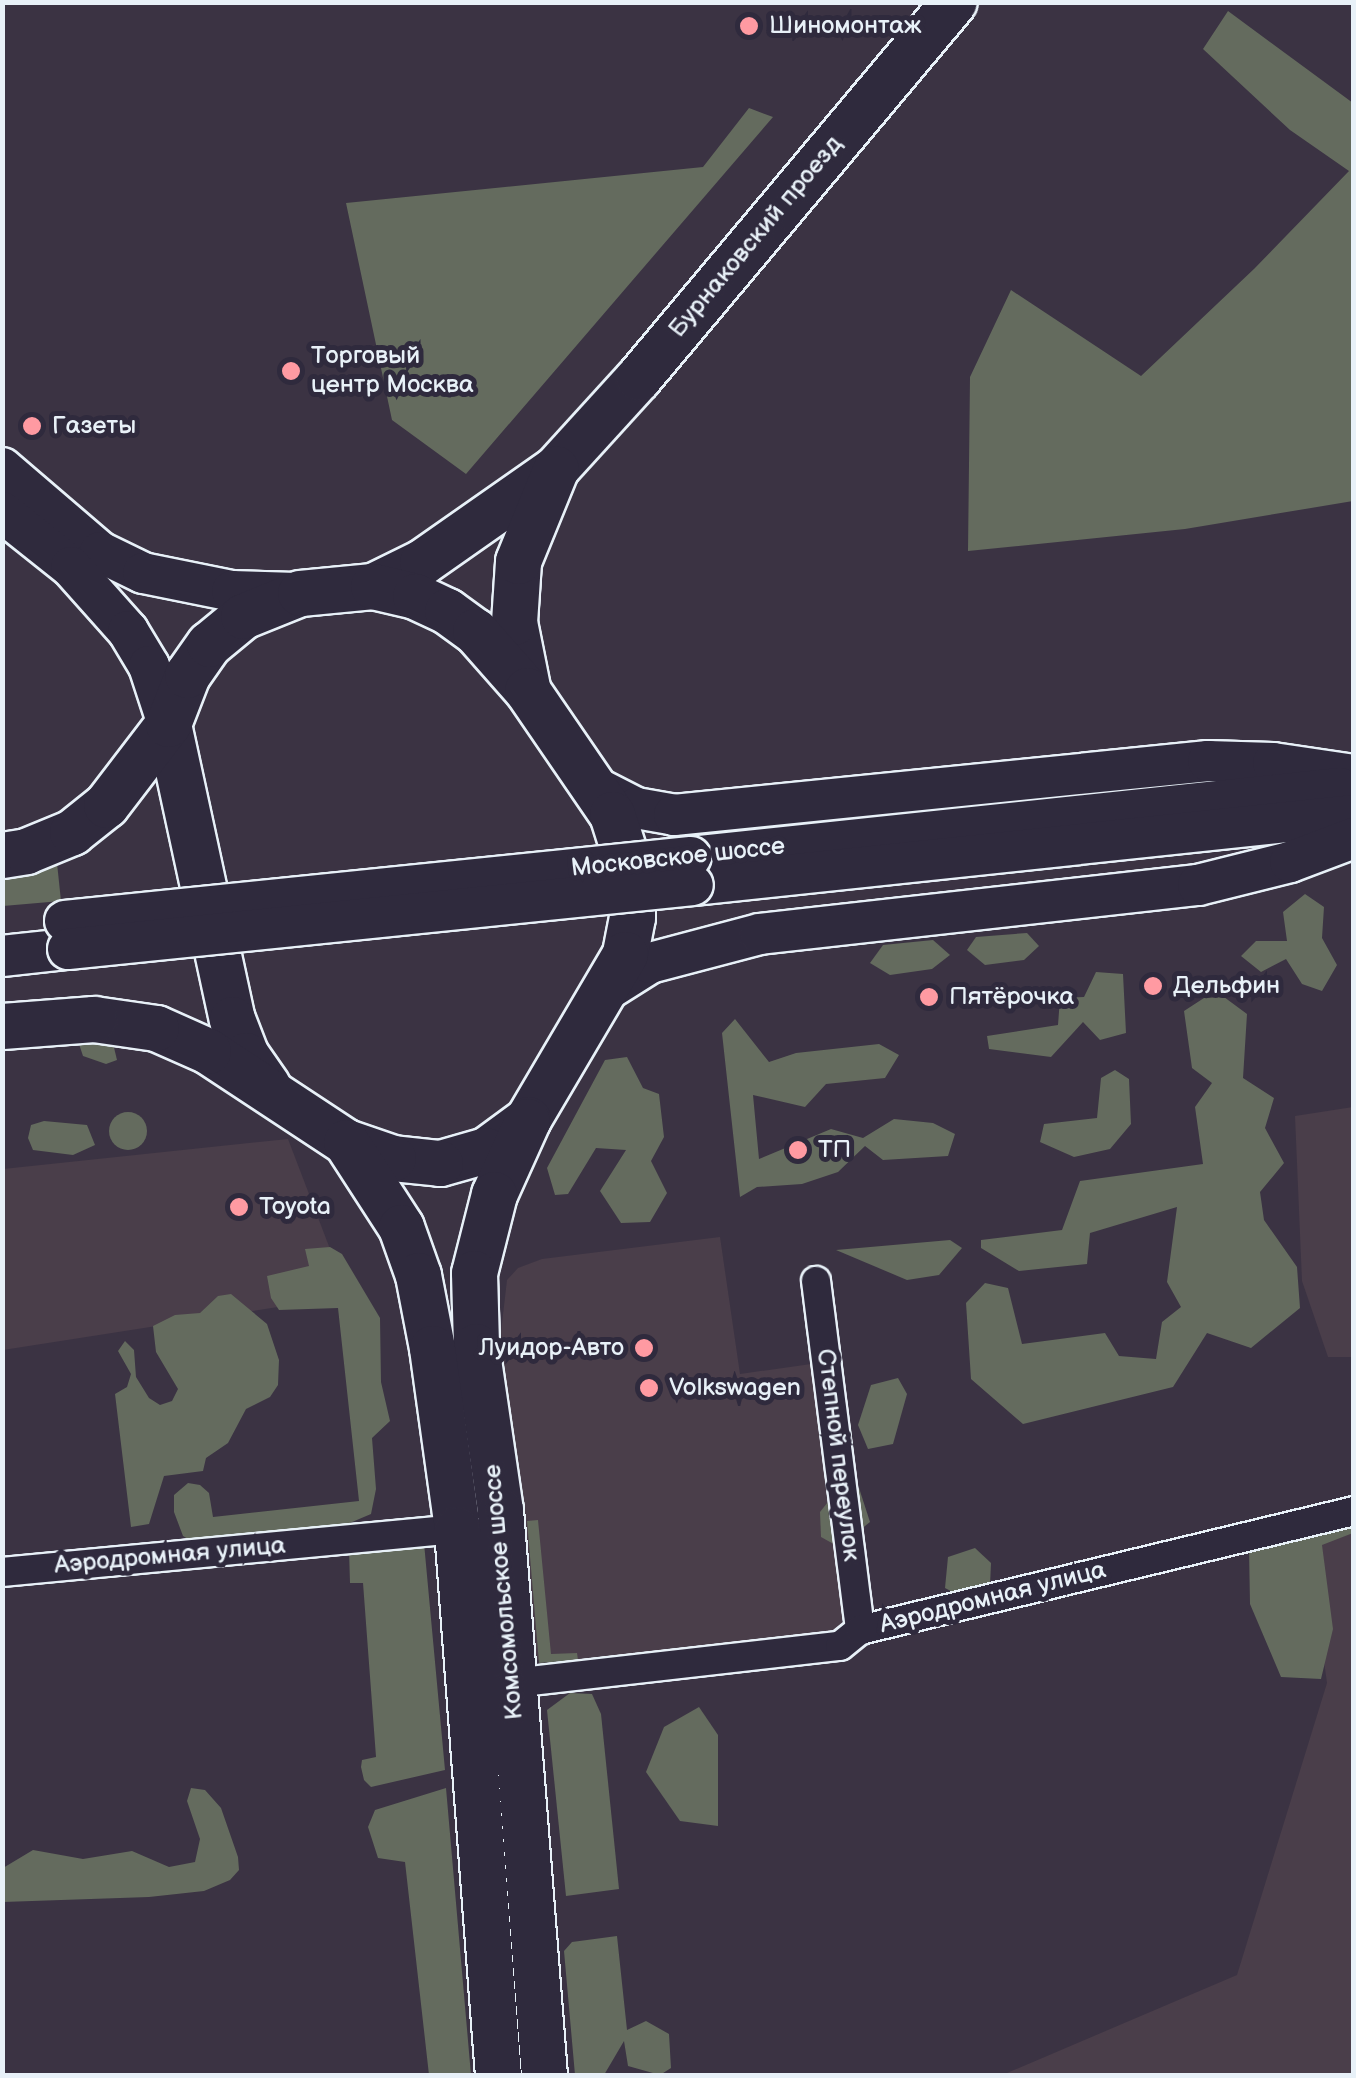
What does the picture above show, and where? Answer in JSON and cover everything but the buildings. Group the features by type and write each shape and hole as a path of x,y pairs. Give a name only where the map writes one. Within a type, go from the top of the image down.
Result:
{"main road":[{"name":"Бурнаковский проезд","path":"556,468 650,364 953,2"},
{"path":"2,468 100,552 143,574 232,591 300,594 373,586 415,596 447,611 475,632 527,690 598,788 624,840 632,877 632,916 624,954 607,990 528,1119 486,1150 440,1162 394,1158 346,1142 208,1051 156,1028 94,1019 2,1026"},
{"path":"373,586 422,562 556,468"},
{"path":"527,690 514,622 518,561 556,468"},
{"path":"2,512 71,568 128,631 148,666 168,724 232,1019 246,1055 271,1091"},
{"path":"2,856 72,832 106,805 168,724 187,675 210,644 243,616 300,594"},
{"path":"598,788 636,808 674,815 1208,761 1273,763 1354,774"},
{"name":"Московское шоссе","path":"692,871 1354,786"},
{"name":"Московское шоссе","path":"2,928 66,935 692,871 1354,815"},
{"path":"607,990 650,963 742,938 1198,886 1290,862 1354,838"},
{"name":"Московское шоссе","path":"2,956 66,935"},
{"name":"Комсомольское шоссе","path":"528,1119 494,1194 474,1273 476,1346 500,1510 544,2076"},
{"name":"Комсомольское шоссе","path":"346,1142 390,1204 418,1275 456,1529 498,2076"}],"street":[{"name":"Степной переулок","path":"816,1280 860,1630"},
{"name":"Аэродромная улица","path":"514,1683 840,1646 860,1630 1354,1511"},
{"name":"Аэродромная улица","path":"2,1572 456,1529"}],"shaded area":[{"path":"1353,1107 1353,1357 1328,1357 1302,1281 1295,1116"},
{"path":"288,1139 348,1296 3,1350 3,1169"},
{"name":"Луидор-Авто","path":"720,1237 740,1374 818,1363 845,1609 840,1631 821,1643 650,1660 532,1660 501,1332 507,1280 518,1268 542,1259"},
{"path":"1353,1526 1353,2075 1000,2076 1237,1975 1327,1683 1307,1537"}],"green space":[{"path":"1228,11 1353,103 1353,501 1185,529 968,551 970,377 1011,290 1141,376 1255,268 1349,171 1290,130 1203,49"},
{"path":"749,108 773,117 466,474 392,420 346,203 703,167"},
{"path":"57,863 61,901 3,906 3,869"},
{"path":"1305,894 1324,907 1322,938 1337,965 1322,991 1302,984 1286,959 1261,972 1241,956 1256,941 1287,941 1283,912"},
{"path":"1027,933 1039,946 1024,960 985,965 967,950 976,937"},
{"path":"933,940 950,955 932,969 890,975 870,963 883,945"},
{"path":"1096,972 1123,974 1126,1033 1100,1040 1083,1022 1051,1057 989,1049 987,1036 1058,1025 1060,998 1084,997"},
{"path":"1224,997 1247,1014 1243,1078 1274,1098 1265,1128 1284,1163 1260,1192 1264,1220 1297,1267 1300,1308 1251,1348 1207,1333 1173,1387 1023,1424 971,1379 966,1303 985,1283 1008,1288 1022,1344 1105,1333 1119,1356 1156,1359 1162,1322 1181,1307 1167,1282 1177,1207 1090,1233 1087,1264 1019,1271 981,1248 981,1240 1062,1230 1080,1181 1203,1164 1195,1107 1212,1083 1192,1068 1184,1011 1204,998"},
{"path":"735,1019 769,1062 796,1053 879,1044 899,1055 885,1078 826,1084 805,1107 753,1095 759,1159 831,1129 863,1138 894,1119 933,1123 955,1134 948,1156 883,1160 865,1146 838,1172 802,1184 757,1187 740,1197 722,1033"},
{"path":"82,1030 111,1035 117,1060 106,1064 83,1056 79,1044"},
{"path":"627,1057 643,1088 659,1094 664,1137 651,1161 667,1193 650,1222 621,1223 600,1191 626,1150 596,1148 568,1194 555,1195 547,1168 605,1060"},
{"path":"1115,1070 1129,1079 1131,1124 1110,1149 1074,1157 1040,1142 1044,1124 1097,1118 1101,1078"},
{"path":"128,1112 141,1118 147,1131 141,1144 128,1150 115,1144 109,1131 115,1118"},
{"path":"44,1121 87,1125 95,1145 73,1155 33,1150 28,1138 31,1125"},
{"path":"950,1240 962,1248 939,1275 907,1280 836,1250"},
{"path":"330,1247 342,1254 380,1318 381,1382 390,1421 372,1438 376,1489 371,1514 345,1525 195,1543 183,1536 174,1512 174,1495 188,1483 200,1485 209,1493 213,1517 359,1501 338,1308 279,1310 271,1298 267,1276 309,1266 305,1249"},
{"path":"231,1294 267,1324 279,1360 278,1385 270,1397 246,1409 228,1443 206,1458 203,1471 164,1476 149,1524 131,1527 115,1394 127,1387 131,1374 118,1351 125,1341 134,1350 136,1377 149,1398 160,1405 172,1401 178,1389 156,1352 153,1326 175,1315 200,1313 218,1296"},
{"path":"898,1378 907,1394 893,1444 868,1449 858,1425 871,1385"},
{"path":"839,1488 859,1488 870,1522 839,1547 821,1537 820,1512"},
{"path":"538,1520 551,1654 577,1653 578,1660 539,1663 527,1521"},
{"path":"1353,1520 1353,1533 1322,1545 1333,1629 1321,1679 1281,1677 1250,1604 1249,1548"},
{"path":"424,1543 445,1770 371,1787 364,1780 361,1767 362,1760 376,1757 363,1583 350,1583 349,1549"},
{"path":"975,1548 991,1563 990,1585 964,1598 945,1588 948,1557"},
{"path":"570,1693 592,1694 601,1714 619,1889 566,1896 547,1710"},
{"path":"699,1707 718,1735 718,1826 680,1821 646,1772 664,1727"},
{"path":"191,1788 205,1790 221,1808 238,1857 239,1870 230,1880 204,1891 149,1897 3,1902 3,1868 33,1850 83,1859 132,1851 169,1867 195,1862 200,1839 187,1801"},
{"path":"446,1788 471,2075 429,2075 405,1862 378,1858 368,1827 375,1810"},
{"path":"617,1936 627,2030 646,2021 669,2034 671,2068 660,2075 628,2066 624,2041 604,2075 575,2075 564,1951 572,1942"}],"place":[{"name":"Шиномонтаж","path":"749,26"},
{"name":"Торговый центр Москва","path":"291,371"},
{"name":"Газеты","path":"32,426"},
{"name":"Дельфин","path":"1153,986"},
{"name":"Пятёрочка","path":"929,997"},
{"name":"ТП","path":"798,1150"},
{"name":"Toyota","path":"239,1207"},
{"name":"Луидор-Авто","path":"644,1348"},
{"name":"Volkswagen","path":"649,1388"}]}
